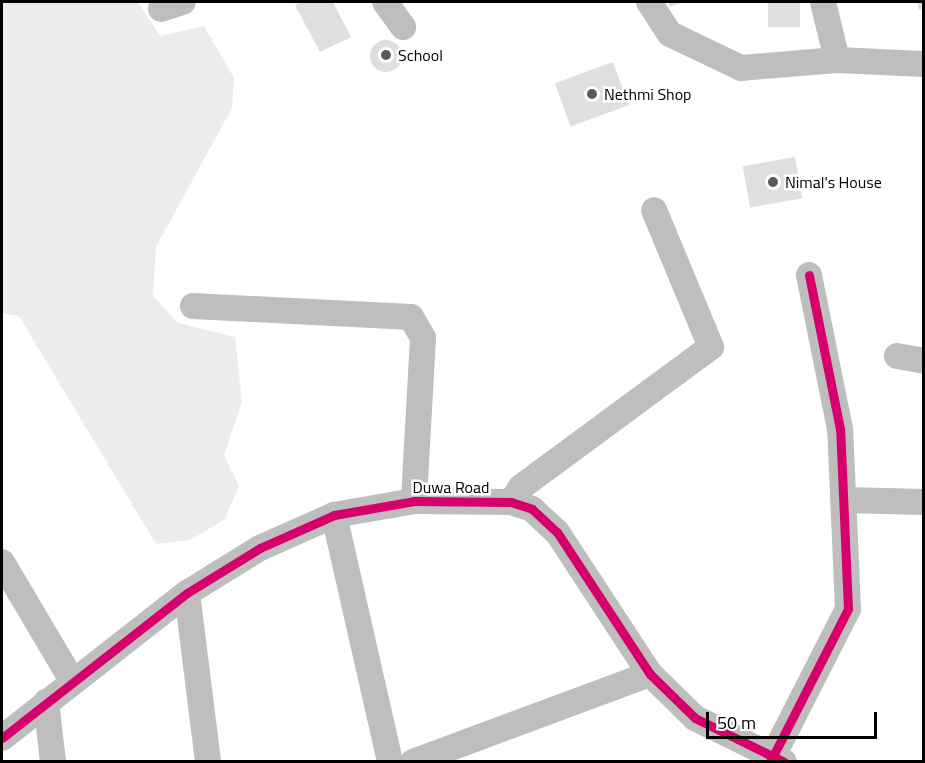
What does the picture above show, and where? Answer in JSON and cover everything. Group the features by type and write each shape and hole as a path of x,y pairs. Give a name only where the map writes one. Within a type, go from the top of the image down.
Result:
{"street":[{"path":"386,2 403,27"},
{"path":"649,2 670,34 741,68 837,60 924,64"},
{"path":"823,2 837,60"},
{"path":"511,502 521,487 711,347 654,210"},
{"path":"776,760 848,609 845,500 840,429 809,275"},
{"path":"193,306 411,317 423,338 414,501"},
{"path":"897,356 924,361"},
{"path":"845,500 924,502"},
{"name":"Duwa Road","path":"2,738 187,593 260,548 334,515 414,501 511,502 532,509 557,532 650,674 694,718 776,760"},
{"path":"334,515 390,762"},
{"path":"2,562 73,682"},
{"path":"187,593 208,762"},
{"path":"413,762 650,674"},
{"path":"46,702 53,762"}],"shaded area":[{"path":"2,2 138,2 160,36 204,26 234,78 232,108 156,247 153,296 178,323 235,337 242,402 224,455 239,486 224,520 190,540 156,544 19,316 2,313"}],"building":[{"path":"302,2 333,2 351,37 320,52 295,5"},
{"path":"668,2 683,2 670,7"},
{"path":"768,2 800,2 800,27 768,27"},
{"path":"917,2 924,2 924,9 919,10"},
{"name":"School","path":"386,40 397,45 402,56 397,67 386,72 375,67 370,56 375,45"},
{"name":"Nethmi Shop","path":"613,62 629,105 570,126 555,83"},
{"name":"Nimal's House","path":"795,157 802,198 750,208 743,166"}],"cycle path":[{"path":"770,762 848,609 840,429 809,275"},
{"path":"2,738 187,593 260,548 334,515 414,501 511,502 532,509 557,532 650,674 695,718 784,762"}],"place":[{"name":"School","path":"386,55"},
{"name":"Nethmi Shop","path":"592,94"},
{"name":"Nimal's House","path":"773,182"}]}
